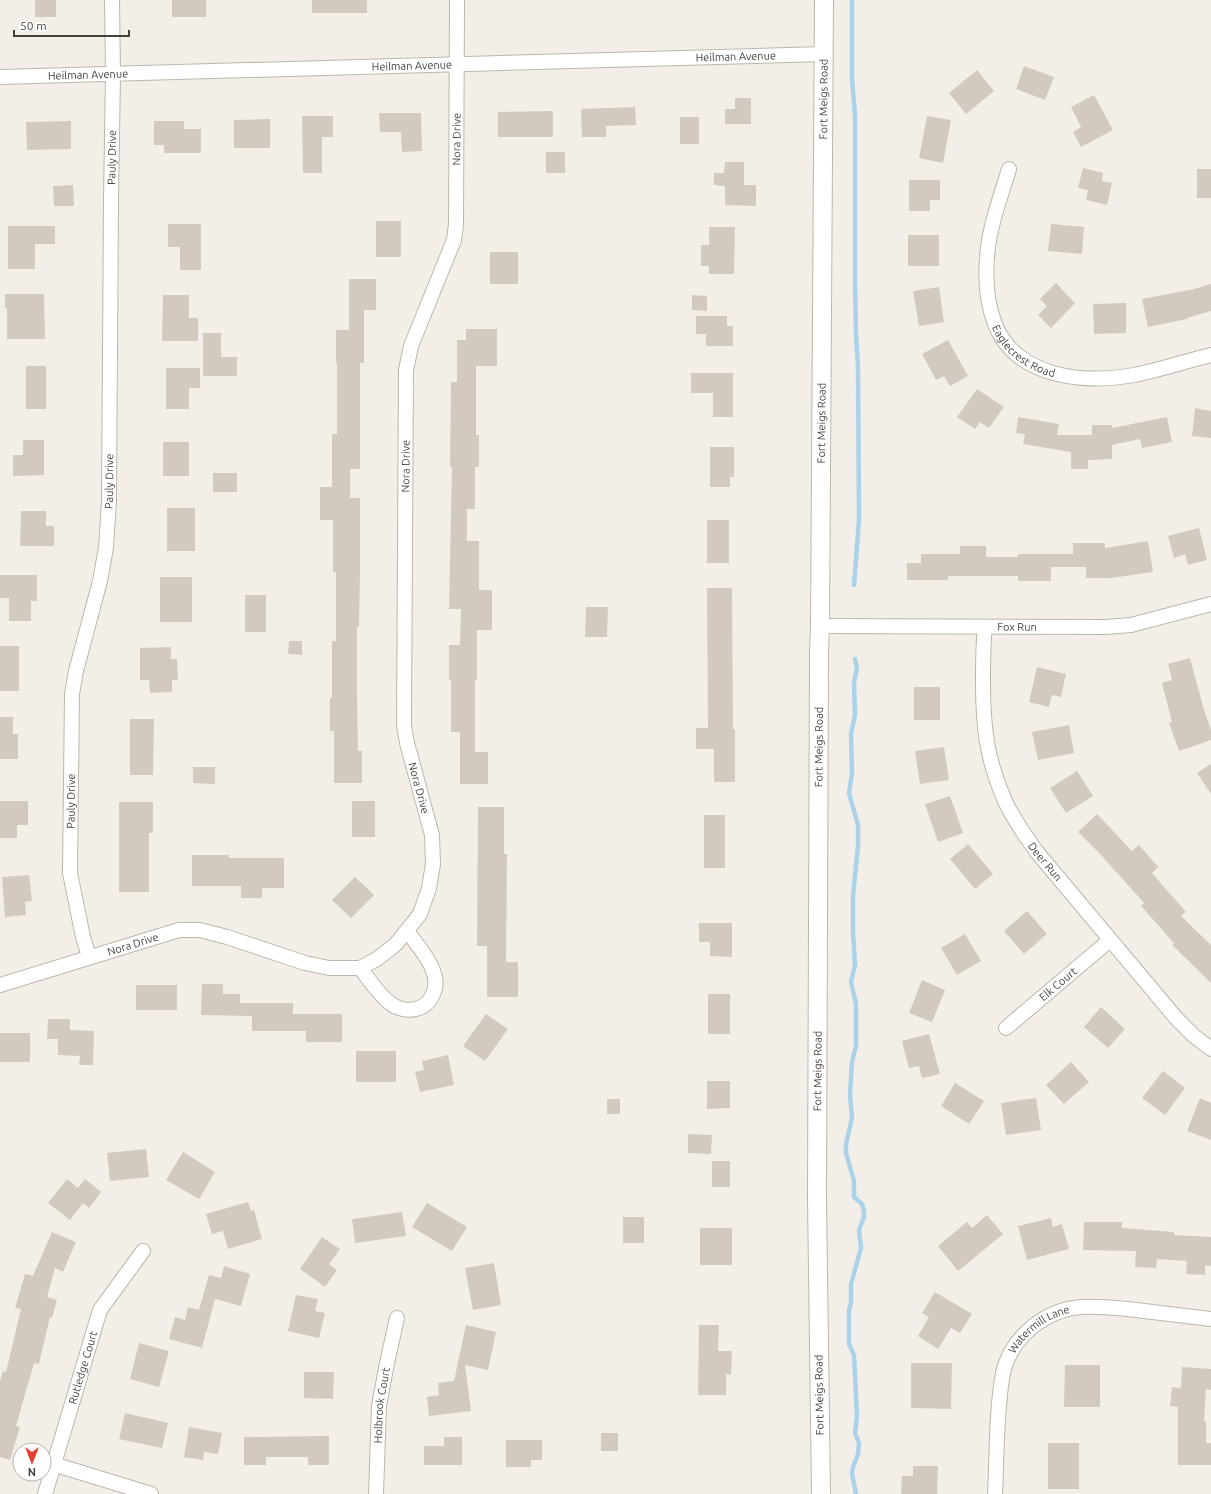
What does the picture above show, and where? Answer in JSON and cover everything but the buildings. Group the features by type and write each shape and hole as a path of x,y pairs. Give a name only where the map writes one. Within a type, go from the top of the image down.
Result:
{"street":[{"name":"Pauly Drive","path":"89,957 83,937 70,873 72,775 71,729 72,694 76,670 100,581 106,548 109,502 113,74 112,0"},
{"name":"Nora Drive","path":"0,984 179,930 200,930 227,937 305,964 329,968 360,968 378,959 396,944 420,914 429,888 433,864 432,835 407,743 404,726 406,370 410,346 454,240 456,224 457,0"},
{"name":"Fort Meigs Road","path":"821,1494 816,1198 824,0"},
{"name":"Heilman Avenue","path":"0,77 824,54"},
{"name":"Eaglecrest Road","path":"1009,169 990,235 987,274 989,300 995,325 1006,343 1015,352 1036,367 1048,372 1072,377 1097,378 1134,375 1211,355"},
{"name":"Fox Run","path":"820,626 1105,627 1131,625 1211,604"},
{"name":"Deer Run","path":"985,627 983,644 983,715 986,738 993,771 1016,822 1036,851 1176,1018 1194,1036 1211,1049"},
{"path":"360,968 388,1002 397,1008 409,1010 428,1004 436,986 434,976 431,966 407,931"},
{"name":"Elk Court","path":"1006,1028 1110,940"},
{"name":"Rutledge Court","path":"45,1494 100,1310 143,1251"},
{"name":"Watermill Lane","path":"995,1494 1000,1396 1004,1372 1013,1350 1028,1331 1047,1317 1058,1312 1081,1307 1105,1307 1211,1319"},
{"name":"Holbrook Court","path":"376,1494 379,1406 397,1318"},
{"path":"53,1464 151,1494"}],"waterway":[{"path":"852,0 852,79 855,115 855,282 858,366 859,520 854,585"},
{"path":"855,659 857,668 854,682 855,715 851,734 852,773 849,793 858,825 858,846 853,896 855,965 851,982 856,1004 856,1046 852,1062 850,1095 852,1118 846,1144 846,1153 854,1181 854,1197 862,1204 864,1211 864,1217 859,1230 861,1248 851,1284 851,1302 849,1310 849,1344 854,1355 857,1416 855,1433 859,1443 858,1454 852,1474 856,1494"}]}
